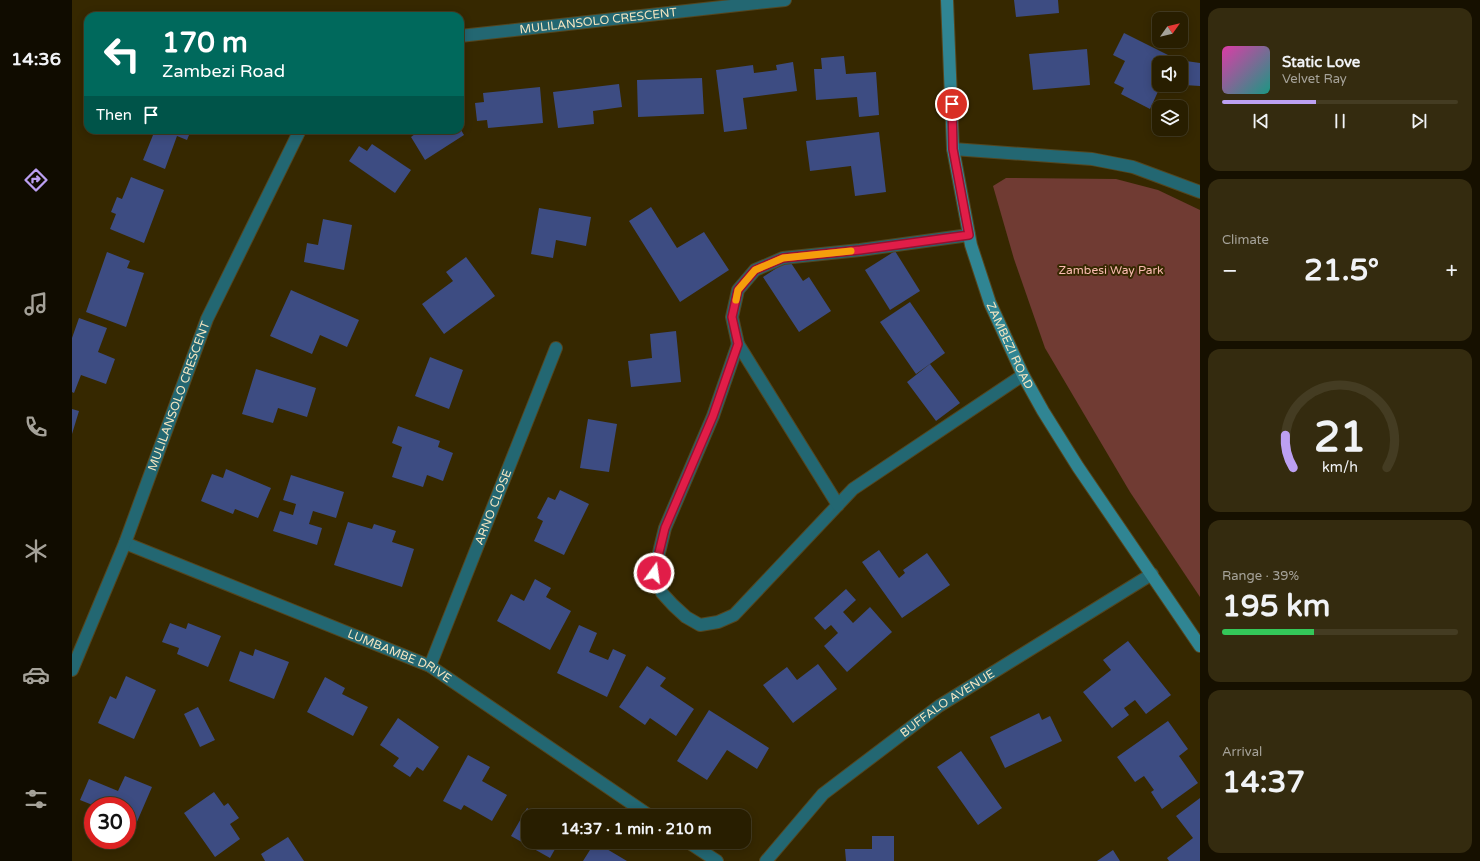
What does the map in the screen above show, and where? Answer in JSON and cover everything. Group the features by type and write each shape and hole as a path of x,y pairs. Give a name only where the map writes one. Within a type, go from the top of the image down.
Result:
{"main road":[{"name":"ZAMBEZI ROAD","path":"947,0 953,149 971,245 990,303 1023,375 1043,411 1078,467 1200,646"}],"street":[{"name":"MULILANSOLO CRESCENT","path":"464,36 784,0"},
{"name":"MULILANSOLO CRESCENT","path":"72,670 125,543 207,319 298,134"},
{"path":"953,149 1092,159 1133,167 1200,192"},
{"path":"838,505 738,344 732,317 738,290 755,270 783,258 860,250 969,235"},
{"path":"738,344 713,416 665,528 654,573 662,593 682,613 700,625 718,622 734,615 854,489 1023,375"},
{"name":"ARNO CLOSE","path":"430,666 556,348"},
{"name":"LUMBAMBE DRIVE","path":"125,543 430,666 640,809"},
{"name":"BUFFALO AVENUE","path":"766,861 824,794 939,706 1152,574"},
{"path":"699,849 717,861"}],"green space":[{"name":"Zambesi Way Park","path":"1006,178 1116,179 1158,190 1200,210 1200,597 1130,492 1045,348 1014,259 993,186"}],"building":[{"path":"1014,0 1058,0 1059,13 1016,17"},
{"path":"1124,33 1170,56 1152,56 1152,92 1158,92 1154,100 1152,100 1150,109 1121,94 1124,88 1114,83 1125,61 1113,55"},
{"path":"1087,49 1090,85 1033,90 1029,54"},
{"path":"844,56 846,74 876,72 879,115 859,117 857,97 816,100 814,69 822,69 821,58"},
{"path":"1188,61 1200,63 1200,86 1188,85"},
{"path":"793,62 797,91 743,98 747,129 724,132 716,70 753,65 754,73 777,70 776,65"},
{"path":"702,78 704,114 638,117 637,80"},
{"path":"619,84 622,107 593,111 594,124 558,128 553,92"},
{"path":"540,87 543,123 488,128 487,120 477,121 475,103 484,102 483,93"},
{"path":"879,132 886,192 855,196 851,166 810,171 806,141"},
{"path":"153,134 189,134 187,140 177,136 165,169 143,160"},
{"path":"415,134 464,135 425,160 411,137"},
{"path":"372,144 411,170 395,193 349,161 359,146 367,151"},
{"path":"131,177 164,190 144,243 110,229 116,214 111,212 117,197 122,199"},
{"path":"651,207 677,248 704,232 729,270 680,302 629,221"},
{"path":"539,208 591,217 586,246 556,240 553,258 531,254"},
{"path":"323,219 352,225 344,270 304,262 307,243 318,245"},
{"path":"895,251 920,291 890,310 865,270"},
{"path":"107,252 130,261 127,268 144,273 126,327 86,312"},
{"path":"466,257 495,296 444,334 422,304 453,281 446,272"},
{"path":"789,260 803,281 809,277 831,311 799,332 763,277"},
{"path":"291,290 359,320 347,347 320,335 312,354 270,336"},
{"path":"910,302 945,353 916,374 880,322"},
{"path":"79,318 107,328 98,352 115,359 106,384 81,375 74,393 72,392 72,338"},
{"path":"676,331 681,382 631,387 628,361 652,358 650,334"},
{"path":"430,357 463,370 449,409 415,396"},
{"path":"930,364 960,403 936,421 907,382"},
{"path":"256,369 316,388 307,417 278,408 273,423 242,414"},
{"path":"72,409 79,411 72,434"},
{"path":"588,419 617,424 609,472 580,468"},
{"path":"398,426 440,441 438,447 453,453 443,481 427,475 423,487 392,477 402,447 392,443"},
{"path":"226,469 271,488 258,518 235,509 233,514 201,501 212,474 223,478"},
{"path":"291,475 344,492 336,518 313,511 309,524 322,528 317,545 273,531 280,511 293,515 296,504 283,500"},
{"path":"560,490 589,504 564,555 534,541 543,521 537,518 548,497 555,500"},
{"path":"348,522 372,529 374,524 396,531 392,542 414,549 402,587 334,565"},
{"path":"879,550 899,578 905,573 903,570 927,553 950,585 902,618 862,562"},
{"path":"535,579 551,588 546,597 571,611 550,650 497,621 511,594 524,601"},
{"path":"846,589 856,600 843,612 853,623 870,607 892,632 847,672 824,646 838,633 831,625 825,630 814,618"},
{"path":"170,623 186,629 188,623 221,636 208,667 177,654 179,648 162,642"},
{"path":"579,625 597,633 589,652 608,660 613,649 626,655 607,697 557,673"},
{"path":"1128,641 1171,695 1146,714 1135,700 1124,708 1129,715 1112,728 1083,692 1111,670 1103,660"},
{"path":"255,649 289,662 274,699 229,681 240,651 253,656"},
{"path":"818,664 837,689 793,723 763,685 787,667 797,680"},
{"path":"647,666 666,678 660,686 694,709 676,736 650,718 645,725 619,707"},
{"path":"126,676 156,690 134,739 98,723 110,696 116,699"},
{"path":"325,677 345,688 342,694 368,707 353,736 307,712"},
{"path":"198,707 215,740 200,747 184,714"},
{"path":"709,710 769,748 757,769 727,750 707,780 677,761"},
{"path":"1039,713 1042,720 1050,716 1062,741 1005,768 990,737"},
{"path":"398,718 439,747 423,771 417,767 410,777 393,766 399,758 380,745"},
{"path":"1168,721 1188,749 1179,756 1198,783 1162,809 1151,792 1154,790 1144,776 1135,782 1117,757"},
{"path":"961,751 1002,808 978,825 937,767"},
{"path":"468,755 490,767 482,781 507,795 492,821 464,805 461,810 443,801"},
{"path":"125,776 152,787 136,824 136,797 84,797 84,802 80,800 89,779 118,791"},
{"path":"214,792 224,806 228,803 239,818 230,824 240,839 215,857 184,813"},
{"path":"1200,798 1200,861 1169,861 1167,858 1193,838 1176,816"},
{"path":"521,818 521,842 511,836"},
{"path":"872,836 894,836 894,861 846,861 845,849 872,849"},
{"path":"288,837 304,861 265,861 261,854"},
{"path":"534,849 555,849 550,858"},
{"path":"591,849 607,849 627,861 583,861"},
{"path":"1113,850 1120,861 1097,861"}],"slow traffic":[{"path":"736,300 738,290 755,270 783,258 851,251"}],"route":[{"path":"654,573 665,528 713,416 738,344 732,317 738,290 755,270 783,258 860,250 969,235 953,149 952,104"}]}
